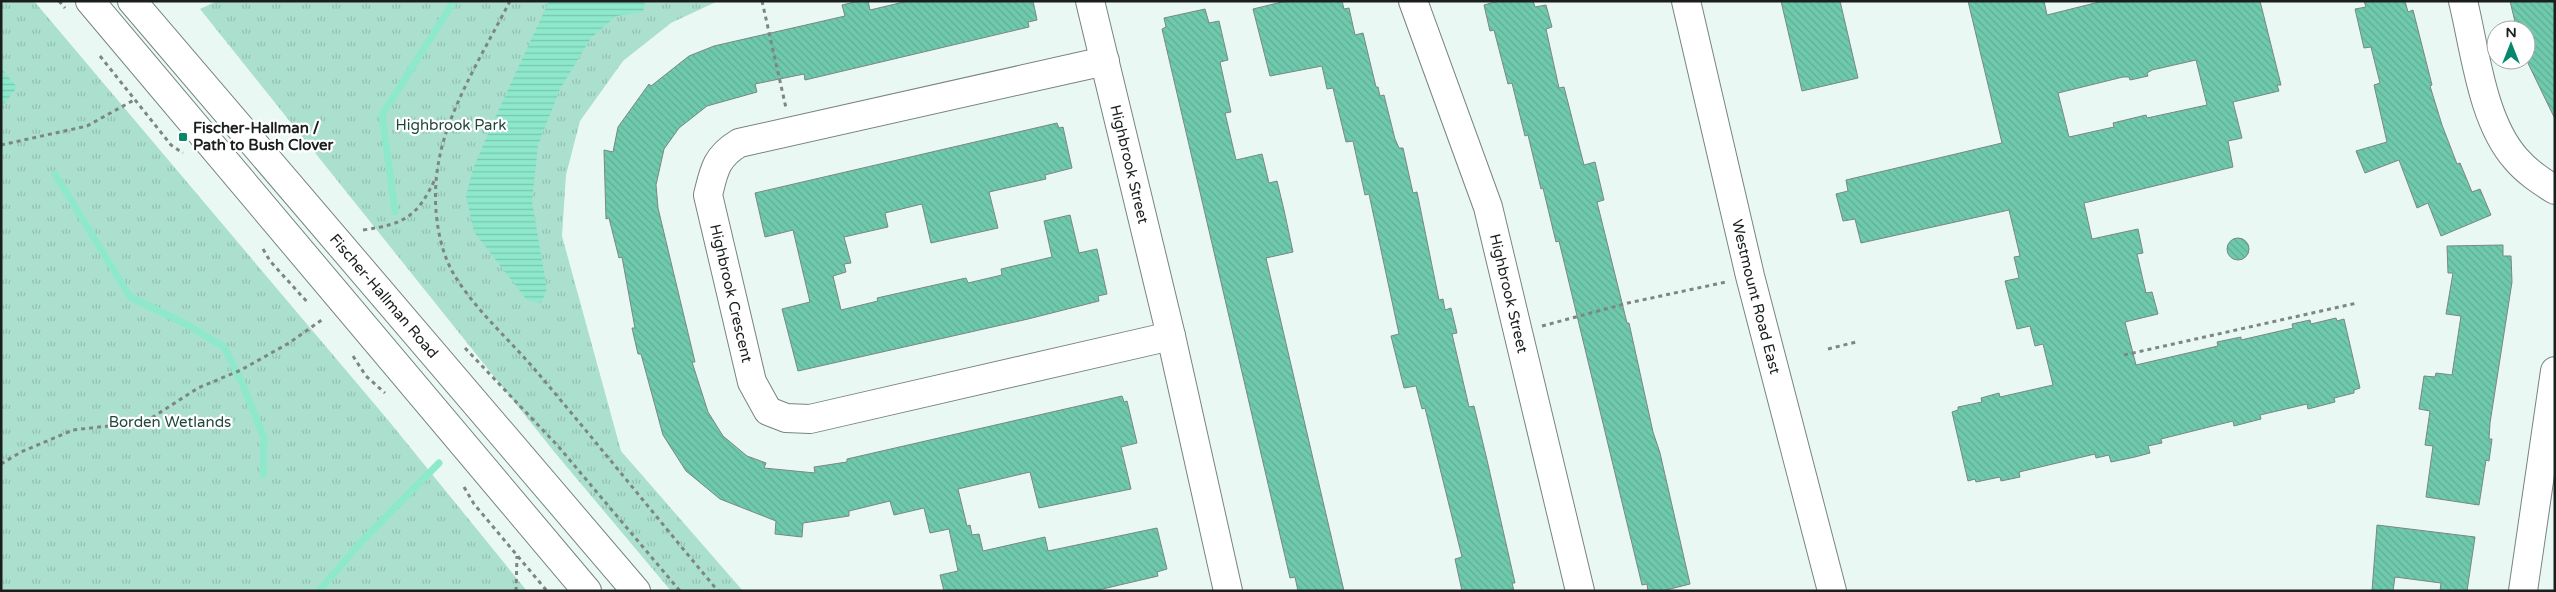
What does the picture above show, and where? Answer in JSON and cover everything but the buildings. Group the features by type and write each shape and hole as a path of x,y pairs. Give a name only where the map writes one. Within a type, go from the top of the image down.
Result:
{"street":[{"path":"90,1 587,591"},
{"name":"Fischer-Hallman Road","path":"132,1 636,591"},
{"name":"Highbrook Street","path":"1090,1 1171,336 1228,591"},
{"name":"Highbrook Street","path":"1413,1 1488,207 1520,332 1580,591"},
{"name":"Westmount Road East","path":"1686,1 1750,276 1832,591"},
{"path":"2463,1 2488,105 2498,129 2516,160 2555,190"},
{"name":"Highbrook Crescent","path":"1104,61 739,143 724,152 713,174 708,195 752,382 768,410 786,418 810,420 1171,336"},
{"path":"2523,591 2555,371"}],"path":[{"path":"510,1 464,92 438,160 436,204 440,236 451,270 466,291 563,403 718,591"},
{"path":"762,1 786,108"},
{"path":"1,145 88,126 141,97"},
{"path":"363,230 390,226 411,215 421,207 438,174"},
{"path":"357,223 370,237"},
{"path":"1520,332 1628,303 1750,276"},
{"path":"2124,355 2357,303"},
{"path":"1,464 21,452 73,430 135,423 152,417 198,388 241,370 289,343 322,319"},
{"path":"459,342 558,446 680,591"},
{"path":"1828,349 1856,342"},
{"path":"516,591 518,556"}],"green space":[{"name":"Borden Wetlands","path":"1,1 34,1 388,420 527,591 1,591"},
{"name":"Highbrook Park","path":"217,1 718,1 671,23 623,61 580,121 566,175 562,236 621,451 743,591 671,591 556,454 200,9"}],"shaded area":[{"path":"549,1 645,1 643,12 616,16 591,38 560,89 538,145 532,202 547,289 541,303 527,300 474,232 466,196 473,169 493,122"},
{"path":"1,68 17,87 5,103 1,104"}],"waterway":[{"path":"395,212 382,115 454,1"},
{"path":"55,174 130,297 184,323 224,347 243,385 264,438 263,474"},
{"path":"319,591 360,543 439,463"}],"place":[{"name":"Fischer-Hallman / Path to Bush Clover","path":"183,137"}]}
